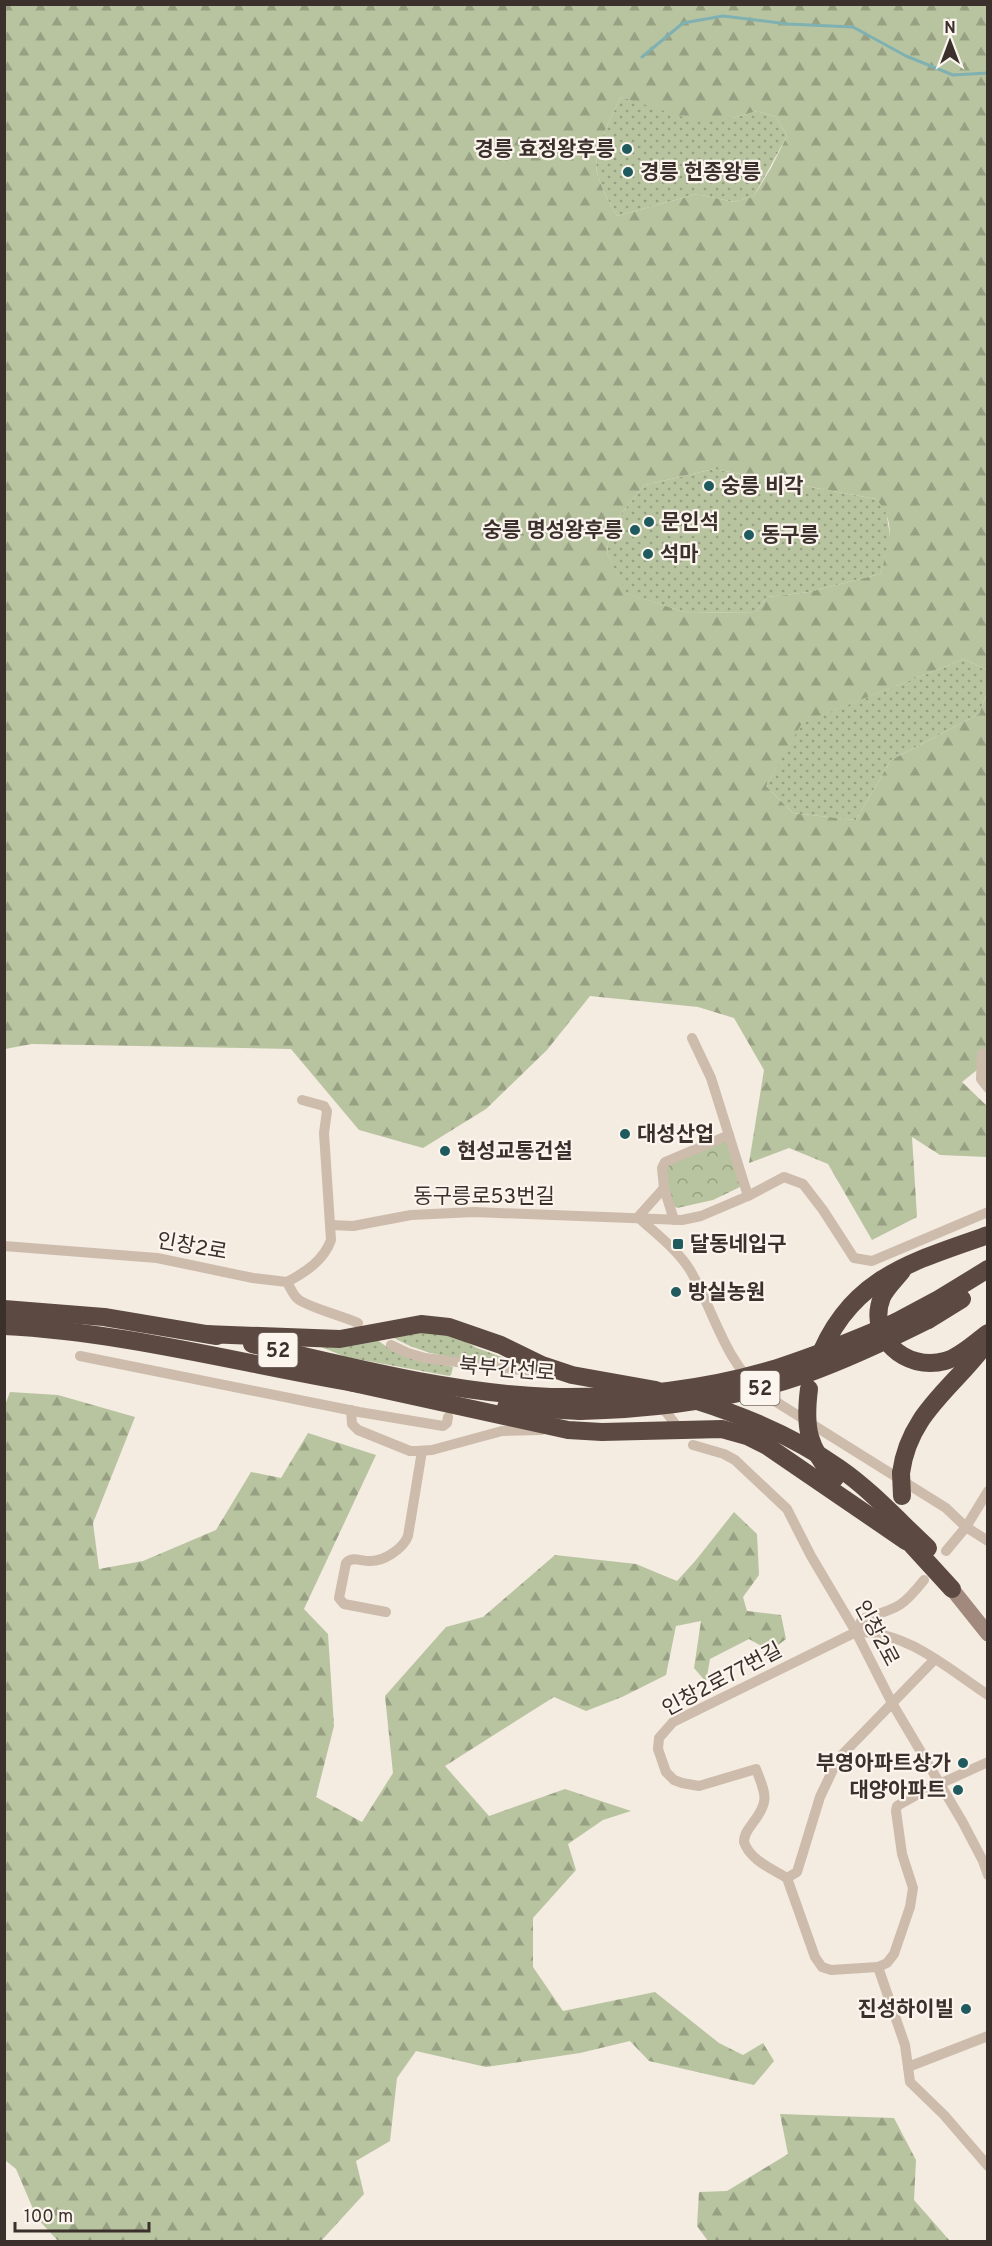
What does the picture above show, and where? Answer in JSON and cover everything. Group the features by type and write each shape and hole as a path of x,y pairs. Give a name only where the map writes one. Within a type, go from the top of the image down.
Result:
{"highway":[{"path":"919,1546 835,1478 824,1466 810,1439 806,1413 809,1389 828,1338 853,1302 878,1280 907,1265 987,1234"},
{"path":"907,1265 886,1290 879,1312 882,1337 898,1354 915,1362 944,1362 987,1333"},
{"name":"북부간선로","path":"4,1310 58,1312 156,1324 480,1392 598,1398 697,1386 776,1368 896,1322 987,1269"},
{"name":"북부간선로","path":"4,1328 37,1328 142,1341 349,1382 475,1404 527,1410 580,1411 645,1407 757,1389 852,1356 928,1320 987,1284"},
{"path":"4,1301 58,1312"},
{"path":"205,1334 339,1339 420,1324 449,1327 501,1345 542,1365 572,1375 670,1392 730,1411 781,1434 840,1468 867,1491 955,1586"},
{"path":"919,1546 902,1496 903,1455 909,1438 929,1406 977,1355 987,1341"},
{"path":"349,1382 565,1430 602,1432 722,1429 734,1431 767,1446 919,1546"}],"street":[{"path":"692,1038 711,1078 748,1196"},
{"path":"987,1054 982,1054 981,1079 987,1088"},
{"path":"302,1100 324,1106 326,1109 324,1133 331,1240 327,1252 320,1260 287,1282 297,1299 309,1306 332,1312 358,1323"},
{"path":"661,1239 658,1225 662,1221 671,1220 664,1188 662,1168 665,1162 729,1135"},
{"name":"동구릉로53번길","path":"331,1225 353,1226 432,1213 490,1212 671,1220 701,1216 748,1196 784,1177 803,1184 824,1210 854,1258 872,1261 987,1212"},
{"path":"664,1188 638,1217 689,1268 732,1359 749,1381 762,1393 946,1508 966,1527 987,1541"},
{"name":"인창2로","path":"4,1246 157,1258 253,1278 287,1282"},
{"path":"391,1345 416,1356 456,1363 572,1375 586,1383 645,1399 666,1412 676,1425"},
{"path":"80,1356 443,1426 447,1425 448,1417"},
{"path":"455,1376 456,1363"},
{"path":"351,1410 352,1424 358,1430 410,1451 422,1451 502,1431 565,1430"},
{"name":"인창2로","path":"693,1445 724,1454 735,1460 781,1502 793,1519 811,1556 856,1632 892,1703 962,1821 983,1861 987,1875"},
{"path":"386,1612 341,1601 339,1598 346,1563 350,1559 371,1561 384,1558 405,1542 408,1536 422,1451"},
{"path":"946,1551 966,1527 987,1491"},
{"path":"924,1580 908,1600 891,1610 862,1619 856,1632 872,1632 901,1640 935,1659 987,1695"},
{"path":"955,1586 987,1620"},
{"path":"955,1586 987,1634"},
{"name":"인창2로77번길","path":"787,1878 762,1864 749,1853 744,1842 747,1831 762,1812 766,1800 756,1769 699,1786 682,1783 674,1780 666,1772 658,1749 659,1738 673,1722 856,1632"},
{"path":"935,1659 838,1758 820,1797 797,1872 787,1878 815,1957 822,1967 831,1970 878,1967 887,1963 894,1954 910,1907 913,1888 902,1854 896,1808 900,1803 987,1762"},
{"path":"878,1967 905,2045 910,2082 944,2115 987,2166"},
{"path":"908,2067 987,2036"}],"green space":[{"path":"5,5 987,5 987,670 964,659 802,723 766,786 793,813 856,820 891,760 979,714 987,693 987,1062 962,1082 987,1106 987,1157 940,1155 912,1137 917,1217 872,1240 828,1164 789,1148 749,1163 764,1070 734,1018 698,1007 590,996 547,1050 486,1109 423,1148 359,1130 291,1049 32,1044 5,1049","holes":["621,97 689,119 733,118 757,111 776,117 787,136 754,196 734,202 697,194 617,216 601,184 596,164 604,134","714,469 876,499 887,517 890,535 880,574 809,592 767,597 756,612 687,613 626,593 607,553 610,527 645,485"]},
{"path":"621,97 733,118 757,111 776,117 787,136 754,196 734,202 697,194 617,216 601,184 596,164 604,134"},
{"path":"714,469 876,499 886,510 891,543 880,574 809,592 767,597 756,612 687,613 625,593 607,553 610,527 645,485"},
{"path":"964,659 987,670 987,693 979,714 891,760 856,820 793,813 766,786 801,723"},
{"path":"728,1140 742,1186 713,1200 677,1208 671,1204 666,1168 668,1165"},
{"path":"408,1331 451,1333 477,1348 526,1366 439,1355 406,1344 391,1336"},
{"path":"375,1338 402,1354 453,1367 451,1375 346,1357 321,1347"},
{"path":"10,1392 58,1395 135,1417 93,1523 99,1569 143,1561 216,1530 251,1472 281,1478 308,1433 376,1455 304,1609 328,1634 334,1726 316,1797 362,1822 393,1773 385,1696 446,1627 483,1617 555,1555 636,1564 677,1581 734,1512 757,1534 759,1575 743,1597 747,1611 781,1615 786,1639 770,1651 749,1639 710,1659 706,1682 694,1668 701,1621 676,1626 666,1675 622,1697 586,1711 554,1697 445,1766 489,1816 565,1789 631,1811 603,1820 568,1844 576,1870 533,1918 533,1967 563,2011 655,1992 719,2043 743,2055 763,2043 774,2061 754,2085 649,2061 630,2041 580,2053 486,2067 416,2051 397,2078 390,2141 356,2161 364,2194 321,2241 58,2241 37,2218 16,2169 5,2160 4,1408"},
{"path":"780,2114 894,2118 916,2160 914,2200 950,2241 708,2241 697,2226 699,2192 727,2191 788,2154"}],"waterway":[{"path":"642,57 683,23 723,16 788,24 853,27 906,56 953,75 988,73"}],"place":[{"name":"경릉 효정왕후릉","path":"627,149"},
{"name":"경릉 헌종왕릉","path":"628,172"},
{"name":"숭릉 비각","path":"709,486"},
{"name":"문인석","path":"649,522"},
{"name":"숭릉 명성왕후릉","path":"635,530"},
{"name":"동구릉","path":"749,535"},
{"name":"석마","path":"648,554"},
{"name":"대성산업","path":"625,1134"},
{"name":"현성교통건설","path":"445,1151"},
{"name":"달동네입구","path":"678,1244"},
{"name":"방실농원","path":"676,1292"},
{"name":"부영아파트상가","path":"963,1763"},
{"name":"대양아파트","path":"958,1790"},
{"name":"진성하이빌","path":"966,2009"}]}
